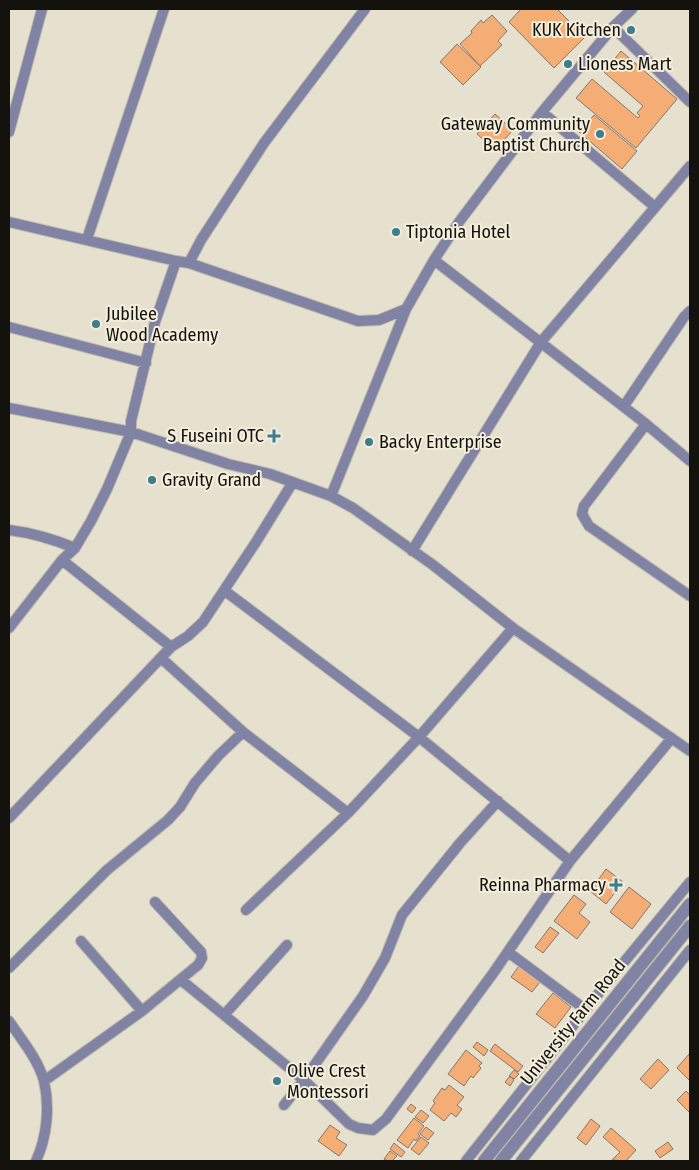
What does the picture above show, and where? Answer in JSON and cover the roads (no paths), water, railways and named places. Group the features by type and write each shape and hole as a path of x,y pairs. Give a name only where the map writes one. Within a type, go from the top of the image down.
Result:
{"street":[{"path":"9,132 42,9"},
{"path":"87,239 164,9"},
{"path":"189,263 201,240 264,143 365,9"},
{"path":"331,496 406,309 434,260 459,222 542,112 613,27 632,9"},
{"path":"613,27 690,102"},
{"path":"542,112 655,206"},
{"path":"412,551 541,342 690,166"},
{"path":"9,222 87,239 176,262 189,263 358,321 379,320 406,309"},
{"path":"434,260 624,406 690,461"},
{"path":"9,628 62,560 75,548 107,489 131,432 131,421 155,322 176,262"},
{"path":"624,406 684,317 690,311"},
{"path":"9,327 146,363"},
{"path":"9,408 131,432 228,464 270,474 331,496 352,508 433,565 513,628 690,751"},
{"path":"646,424 584,506 582,514 589,526 690,596"},
{"path":"9,818 171,647 188,636 203,622 225,591 293,482"},
{"path":"9,530 49,537 75,548"},
{"path":"62,560 171,647"},
{"path":"225,591 419,737 570,861"},
{"path":"246,910 348,813 419,737 513,628"},
{"path":"161,658 243,732 348,813"},
{"path":"9,968 107,870 168,820 180,807 195,783 218,756 243,732"},
{"path":"181,980 304,1080 349,1124 358,1128 373,1130 386,1118 508,952 570,861 671,739"},
{"path":"284,1105 304,1080 363,996 385,958 402,916 460,843 498,801"},
{"path":"466,1161 690,882"},
{"path":"44,1081 142,1011 198,965 202,958 201,952 155,902"},
{"name":"University Farm Road","path":"484,1161 690,904"},
{"name":"University Farm Road","path":"501,1161 690,926"},
{"path":"81,941 142,1011"},
{"path":"224,1015 288,945"},
{"path":"521,1161 690,950"},
{"path":"508,952 586,1010"},
{"path":"9,1021 37,1064 44,1081 47,1120 41,1150 36,1161"}],"place":[{"name":"KUK Kitchen","path":"631,30"},
{"name":"Lioness Mart","path":"568,64"},
{"name":"Gateway Community Baptist Church","path":"600,134"},
{"name":"Tiptonia Hotel","path":"396,232"},
{"name":"Jubilee Wood Academy","path":"96,324"},
{"name":"S Fuseini OTC","path":"274,436"},
{"name":"Backy Enterprise","path":"369,442"},
{"name":"Gravity Grand","path":"152,480"},
{"name":"Reinna Pharmacy","path":"616,885"},
{"name":"Olive Crest Montessori","path":"277,1081"}]}
